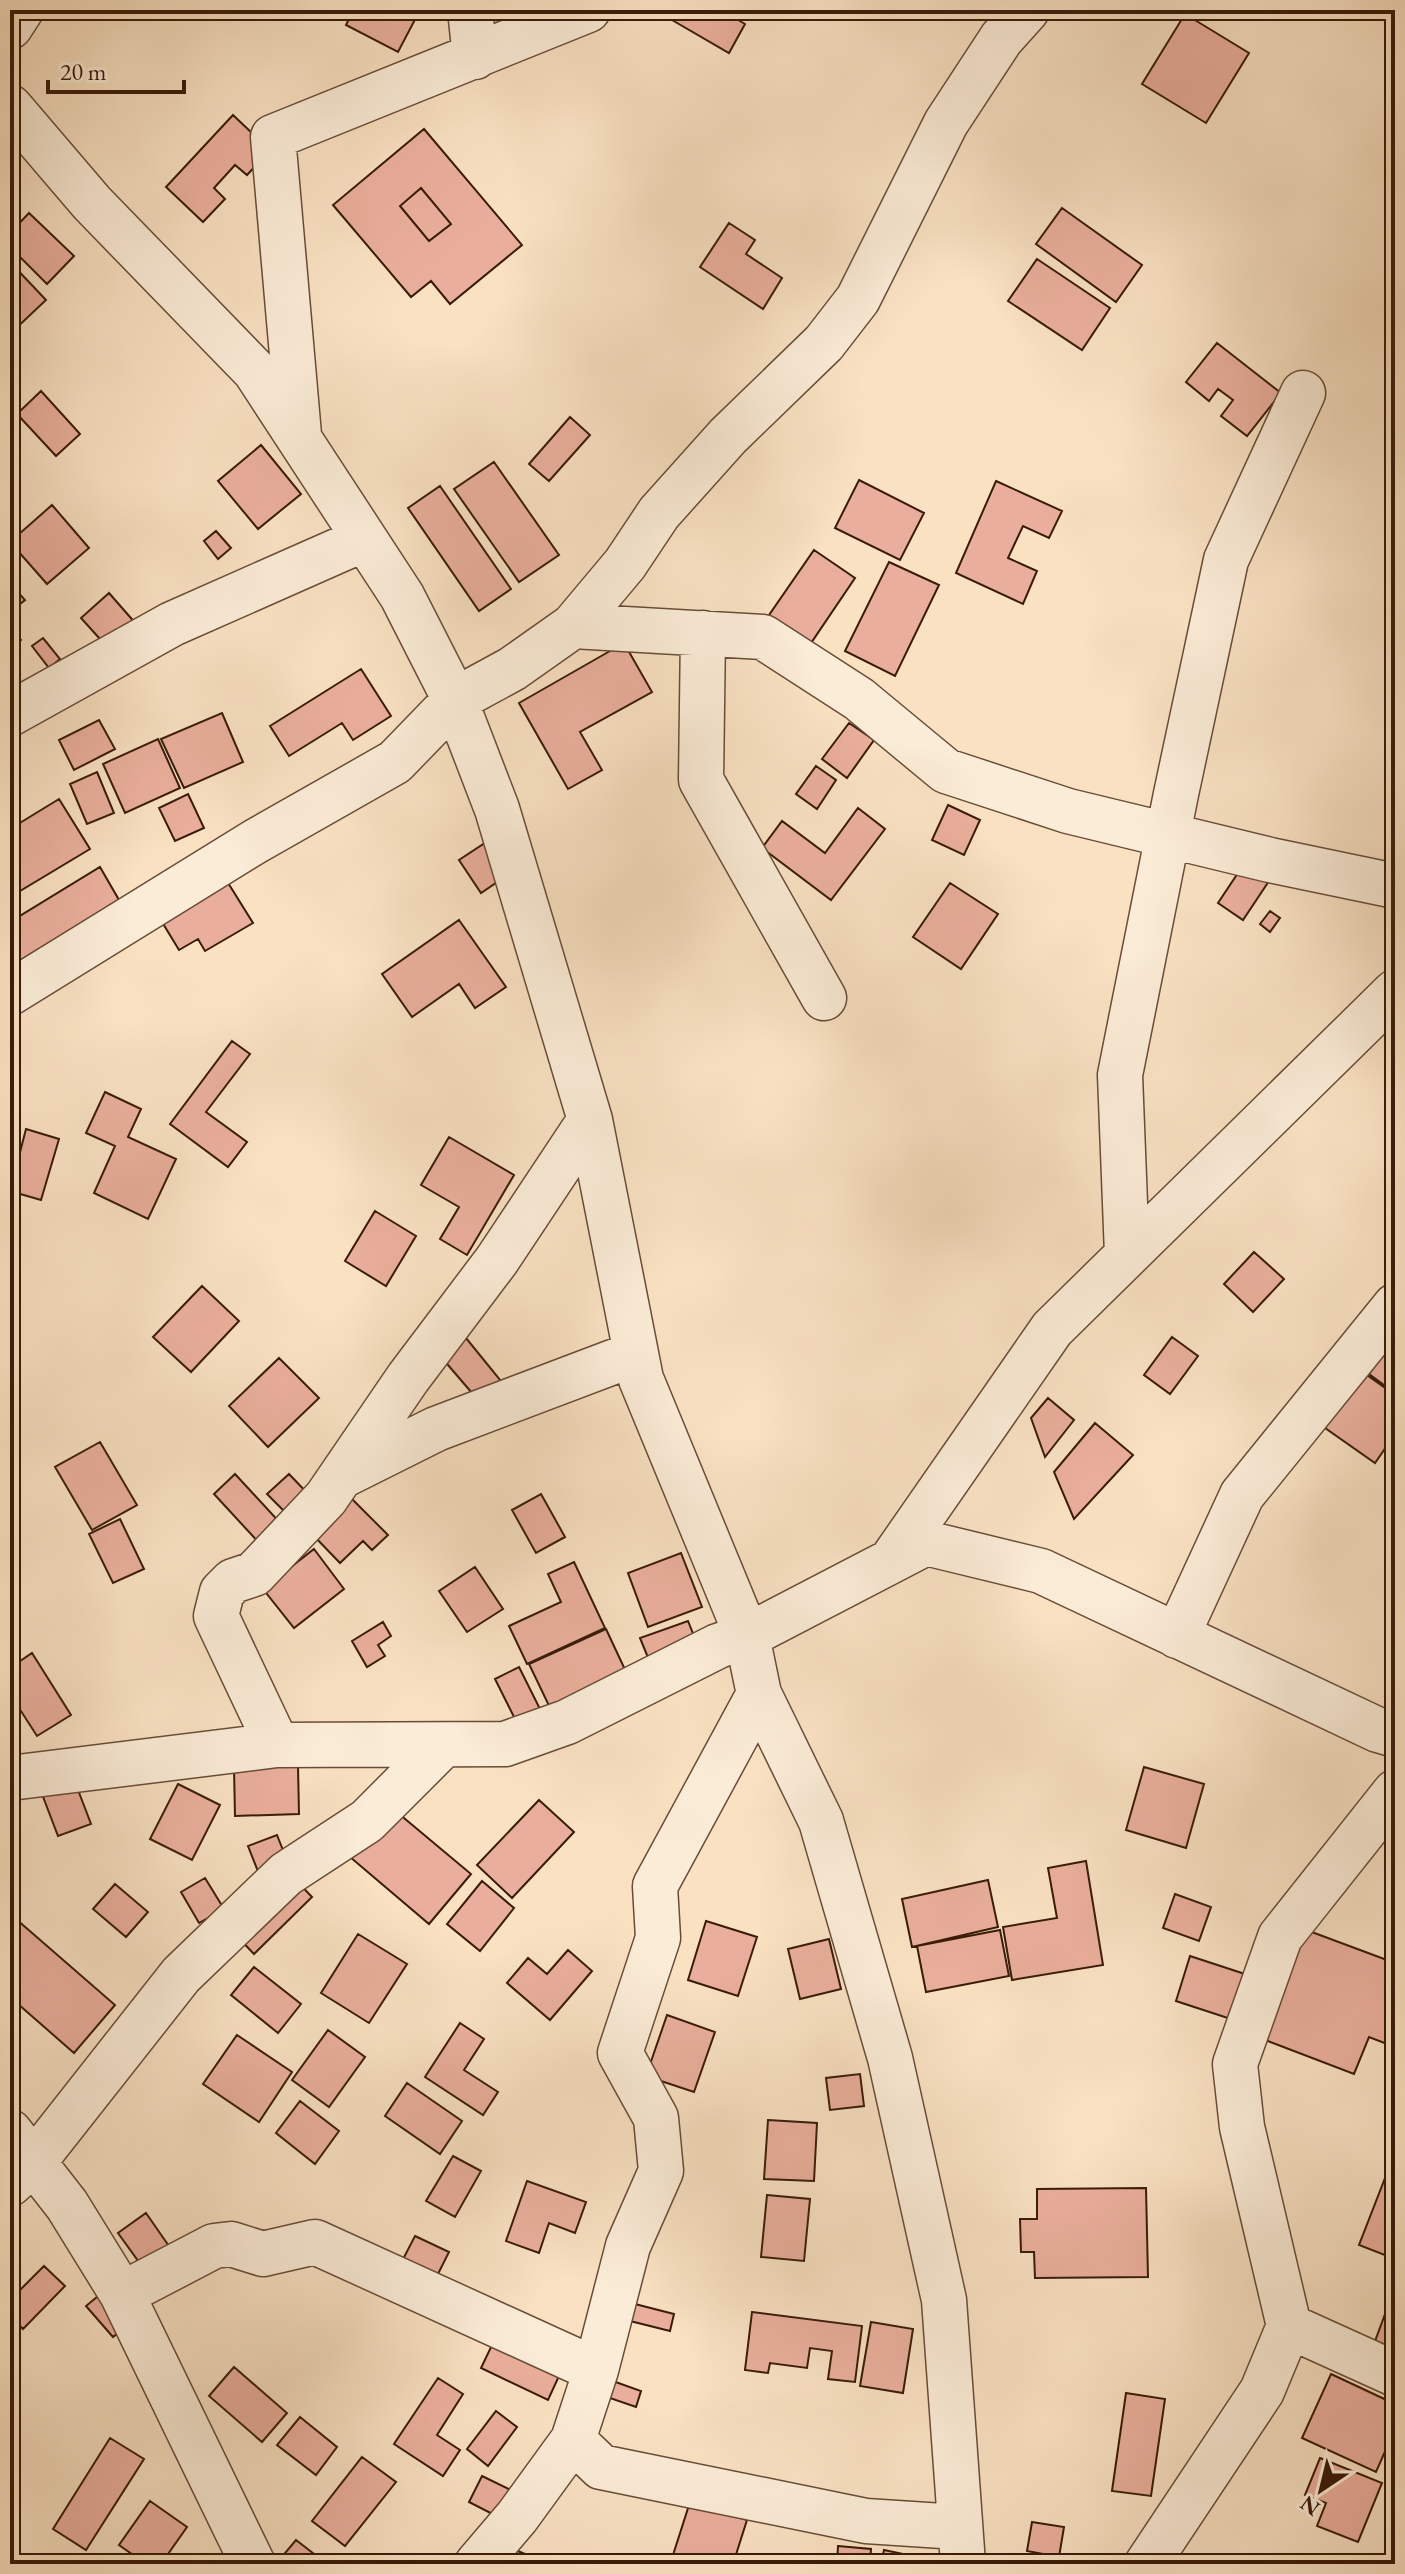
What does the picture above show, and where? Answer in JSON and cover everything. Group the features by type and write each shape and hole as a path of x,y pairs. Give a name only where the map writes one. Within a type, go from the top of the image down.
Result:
{"street":[{"path":"10,27 21,10"},
{"path":"470,10 475,57"},
{"path":"300,441 273,137 588,10"},
{"path":"10,993 256,841 395,762 455,700 512,669 573,626 625,564 659,513 728,436 824,343 858,299 946,123 1001,39 1027,10"},
{"path":"10,107 92,203 255,371 362,540 402,596 455,700 497,809 590,1120 634,1354 747,1636 759,1694 821,1821 890,2058 944,2300 960,2545 866,2521 601,2467 573,2440"},
{"path":"1127,1255 1120,1075 1167,835 1226,560 1303,393"},
{"path":"10,714 172,624 362,540"},
{"path":"573,626 763,637 859,699 946,771 1068,811 1395,886"},
{"path":"703,633 701,780 824,998"},
{"path":"891,1561 1052,1329 1395,992"},
{"path":"277,1745 216,1616 222,1592 233,1581 254,1574 342,1476 408,1378 497,1260 590,1120"},
{"path":"1177,1636 1242,1495 1395,1306"},
{"path":"342,1476 436,1429 634,1354"},
{"path":"11,1772 277,1745 505,1744 567,1722 718,1646 747,1636 926,1543 1041,1571 1395,1735"},
{"path":"477,2564 573,2440 596,2370 628,2246 661,2171 656,2118 620,2053 658,1938 655,1886 759,1694"},
{"path":"253,2564 122,2294 67,2205 18,2160 181,1975 286,1874 367,1821 443,1745"},
{"path":"1147,2564 1262,2391 1289,2326 1242,2127 1235,2064 1280,1937 1395,1792"},
{"path":"122,2294 214,2246 231,2244 263,2254 315,2242 596,2370"},
{"path":"1289,2326 1395,2374"}],"building":[{"path":"353,10 420,10 398,52 346,25"},
{"path":"678,10 721,10 745,24 729,53 672,20"},
{"path":"1185,14 1249,53 1206,123 1142,84"},
{"path":"233,115 270,150 247,175 235,165 214,188 225,199 203,222 166,187"},
{"path":"424,129 522,245 450,304 431,281 411,297 333,205","holes":["421,188 451,224 429,241 400,206"]},
{"path":"421,188 451,224 429,241 400,206"},
{"path":"1062,208 1142,265 1116,302 1036,244"},
{"path":"29,213 74,256 47,284 10,247 10,233"},
{"path":"729,223 755,240 746,254 782,278 763,309 700,267"},
{"path":"1037,259 1110,308 1082,350 1008,301"},
{"path":"10,262 46,300 10,334"},
{"path":"1217,343 1281,393 1247,436 1221,416 1233,400 1218,389 1209,401 1186,382"},
{"path":"41,391 80,434 56,456 17,414"},
{"path":"570,417 590,435 549,481 529,464"},
{"path":"261,445 301,494 258,529 218,481"},
{"path":"494,462 559,555 519,582 454,489"},
{"path":"859,480 924,513 900,560 835,528"},
{"path":"996,481 1062,511 1049,538 1023,526 1008,558 1037,571 1023,604 956,573"},
{"path":"440,486 511,589 479,611 408,508"},
{"path":"52,505 89,548 47,584 10,542"},
{"path":"216,531 231,548 218,559 204,541"},
{"path":"814,550 855,578 809,646 767,618"},
{"path":"889,562 939,585 895,676 845,651"},
{"path":"10,583 25,600 10,612"},
{"path":"109,593 137,625 109,649 81,618"},
{"path":"10,627 21,640 10,650"},
{"path":"43,638 60,659 49,668 32,646"},
{"path":"624,643 652,692 580,732 602,770 568,789 519,703"},
{"path":"361,669 391,716 353,740 342,723 289,756 270,726"},
{"path":"222,713 243,762 184,788 161,739"},
{"path":"99,720 115,749 74,770 59,740"},
{"path":"849,723 874,740 847,778 822,759"},
{"path":"158,739 180,788 125,813 103,764"},
{"path":"816,766 836,780 817,809 796,794"},
{"path":"10,767 20,782 10,789"},
{"path":"97,772 114,813 87,824 70,784"},
{"path":"188,794 204,828 175,841 159,808"},
{"path":"59,799 90,849 10,897 10,829"},
{"path":"948,805 980,820 964,855 932,840"},
{"path":"858,808 885,829 831,900 762,848 782,821 825,853"},
{"path":"488,841 509,874 481,893 459,860"},
{"path":"1248,858 1273,875 1243,920 1218,903"},
{"path":"100,867 119,900 11,966 10,915 13,920"},
{"path":"225,878 253,923 205,951 198,939 179,950 159,917"},
{"path":"950,883 998,914 961,969 913,937"},
{"path":"1270,911 1280,918 1270,932 1260,924"},
{"path":"459,920 506,987 475,1008 459,984 412,1017 382,974"},
{"path":"232,1041 250,1054 206,1112 247,1142 228,1167 170,1124"},
{"path":"105,1092 141,1109 128,1137 176,1159 148,1219 94,1193 115,1146 86,1133"},
{"path":"26,1129 59,1139 41,1200 10,1191"},
{"path":"449,1137 514,1175 467,1255 440,1239 459,1207 421,1185"},
{"path":"375,1211 416,1236 386,1286 345,1261"},
{"path":"1254,1252 1284,1279 1253,1312 1224,1284"},
{"path":"202,1286 239,1321 191,1372 153,1337"},
{"path":"1172,1337 1198,1356 1170,1394 1144,1375"},
{"path":"466,1338 501,1381 478,1400 442,1358"},
{"path":"1390,1344 1395,1348 1395,1393 1369,1374"},
{"path":"279,1358 319,1398 268,1447 229,1406"},
{"path":"1357,1368 1395,1395 1395,1434 1375,1463 1318,1423"},
{"path":"1048,1398 1074,1420 1045,1457 1031,1418"},
{"path":"1095,1423 1133,1455 1074,1519 1054,1472"},
{"path":"100,1442 137,1505 92,1530 55,1467"},
{"path":"235,1474 283,1526 261,1545 214,1494"},
{"path":"289,1474 310,1496 289,1516 267,1494"},
{"path":"541,1494 565,1537 536,1553 512,1510"},
{"path":"351,1498 388,1535 372,1550 363,1541 340,1563 313,1535"},
{"path":"120,1519 144,1569 113,1583 89,1534"},
{"path":"314,1549 344,1589 294,1628 263,1589"},
{"path":"681,1553 702,1607 648,1627 628,1573"},
{"path":"574,1562 605,1628 527,1664 509,1626 561,1602 548,1574"},
{"path":"475,1567 503,1609 467,1632 439,1591"},
{"path":"688,1621 698,1646 651,1665 640,1638"},
{"path":"383,1622 391,1636 378,1645 385,1656 367,1667 352,1641"},
{"path":"606,1629 628,1676 552,1712 529,1664"},
{"path":"32,1653 71,1715 37,1736 10,1694 10,1668"},
{"path":"519,1667 540,1709 516,1721 495,1679"},
{"path":"298,1766 299,1814 235,1816 234,1768"},
{"path":"1144,1767 1204,1784 1186,1848 1126,1830"},
{"path":"75,1782 91,1824 58,1836 42,1794"},
{"path":"178,1784 220,1805 192,1860 150,1839"},
{"path":"539,1800 574,1832 512,1898 477,1865"},
{"path":"392,1808 471,1874 429,1924 350,1857"},
{"path":"277,1835 288,1863 259,1874 248,1846"},
{"path":"1086,1861 1103,1965 1012,1980 1003,1927 1057,1918 1048,1868"},
{"path":"292,1876 312,1897 254,1954 234,1933"},
{"path":"205,1878 224,1909 199,1923 181,1892"},
{"path":"988,1880 998,1927 912,1947 902,1899"},
{"path":"482,1881 514,1908 480,1951 447,1924"},
{"path":"115,1884 148,1912 126,1937 93,1909"},
{"path":"1175,1894 1211,1907 1199,1941 1163,1928"},
{"path":"16,1919 115,2005 74,2053 10,1997 10,1926"},
{"path":"706,1921 757,1937 738,1996 688,1980"},
{"path":"1301,1928 1395,1963 1395,2047 1369,2037 1354,2074 1260,2038"},
{"path":"1000,1930 1009,1976 926,1992 917,1946"},
{"path":"358,1934 407,1964 369,2023 321,1993"},
{"path":"829,1939 841,1989 800,1999 788,1949"},
{"path":"568,1950 592,1971 550,2020 507,1983 528,1958 547,1974"},
{"path":"1190,1956 1257,1978 1243,2023 1176,2001"},
{"path":"254,1967 301,2004 278,2033 231,1995"},
{"path":"667,2015 715,2032 694,2092 646,2076"},
{"path":"460,2023 484,2039 464,2070 498,2092 483,2115 425,2077"},
{"path":"328,2030 365,2057 329,2107 292,2080"},
{"path":"237,2035 292,2072 259,2122 203,2084"},
{"path":"860,2074 864,2106 830,2110 826,2078"},
{"path":"407,2083 462,2121 440,2154 385,2116"},
{"path":"300,2101 339,2131 315,2164 276,2133"},
{"path":"768,2120 817,2123 814,2181 764,2179"},
{"path":"453,2156 481,2171 455,2217 426,2201"},
{"path":"1387,2173 1395,2176 1395,2259 1359,2245"},
{"path":"527,2181 586,2202 575,2233 549,2223 539,2253 506,2241"},
{"path":"1146,2188 1148,2277 1035,2278 1034,2252 1021,2252 1020,2219 1037,2219 1037,2189"},
{"path":"767,2195 810,2199 804,2261 761,2257"},
{"path":"146,2213 171,2249 144,2269 118,2233"},
{"path":"415,2236 449,2252 435,2280 401,2263"},
{"path":"44,2266 65,2286 23,2329 10,2316 10,2300"},
{"path":"1395,2287 1395,2352 1374,2344"},
{"path":"103,2292 130,2323 113,2337 86,2306"},
{"path":"635,2304 674,2314 670,2331 630,2321"},
{"path":"752,2312 862,2326 855,2382 828,2379 832,2351 810,2348 807,2368 770,2363 768,2373 745,2370"},
{"path":"871,2322 913,2329 903,2393 860,2386"},
{"path":"492,2345 559,2376 548,2400 481,2368"},
{"path":"234,2367 287,2413 262,2442 209,2396"},
{"path":"1331,2374 1395,2404 1395,2429 1376,2472 1302,2438"},
{"path":"438,2378 463,2394 437,2435 460,2450 443,2476 394,2444"},
{"path":"610,2380 641,2391 636,2407 604,2396"},
{"path":"1126,2393 1165,2399 1151,2496 1112,2491"},
{"path":"496,2411 517,2427 488,2466 467,2449"},
{"path":"300,2417 337,2447 316,2475 277,2445"},
{"path":"110,2438 144,2459 86,2550 53,2529"},
{"path":"362,2457 396,2482 345,2546 312,2521"},
{"path":"1320,2458 1382,2483 1358,2542 1317,2526 1326,2503 1305,2495"},
{"path":"482,2476 517,2493 504,2520 469,2502"},
{"path":"150,2501 187,2527 161,2564 146,2564 119,2545"},
{"path":"690,2502 747,2520 733,2564 701,2564 673,2555"},
{"path":"1032,2522 1064,2527 1059,2557 1027,2551"},
{"path":"296,2540 327,2564 283,2564 280,2559"},
{"path":"838,2546 871,2549 870,2564 837,2564"},
{"path":"513,2549 549,2564 507,2564"},
{"path":"884,2550 908,2555 907,2564 881,2564"}]}
